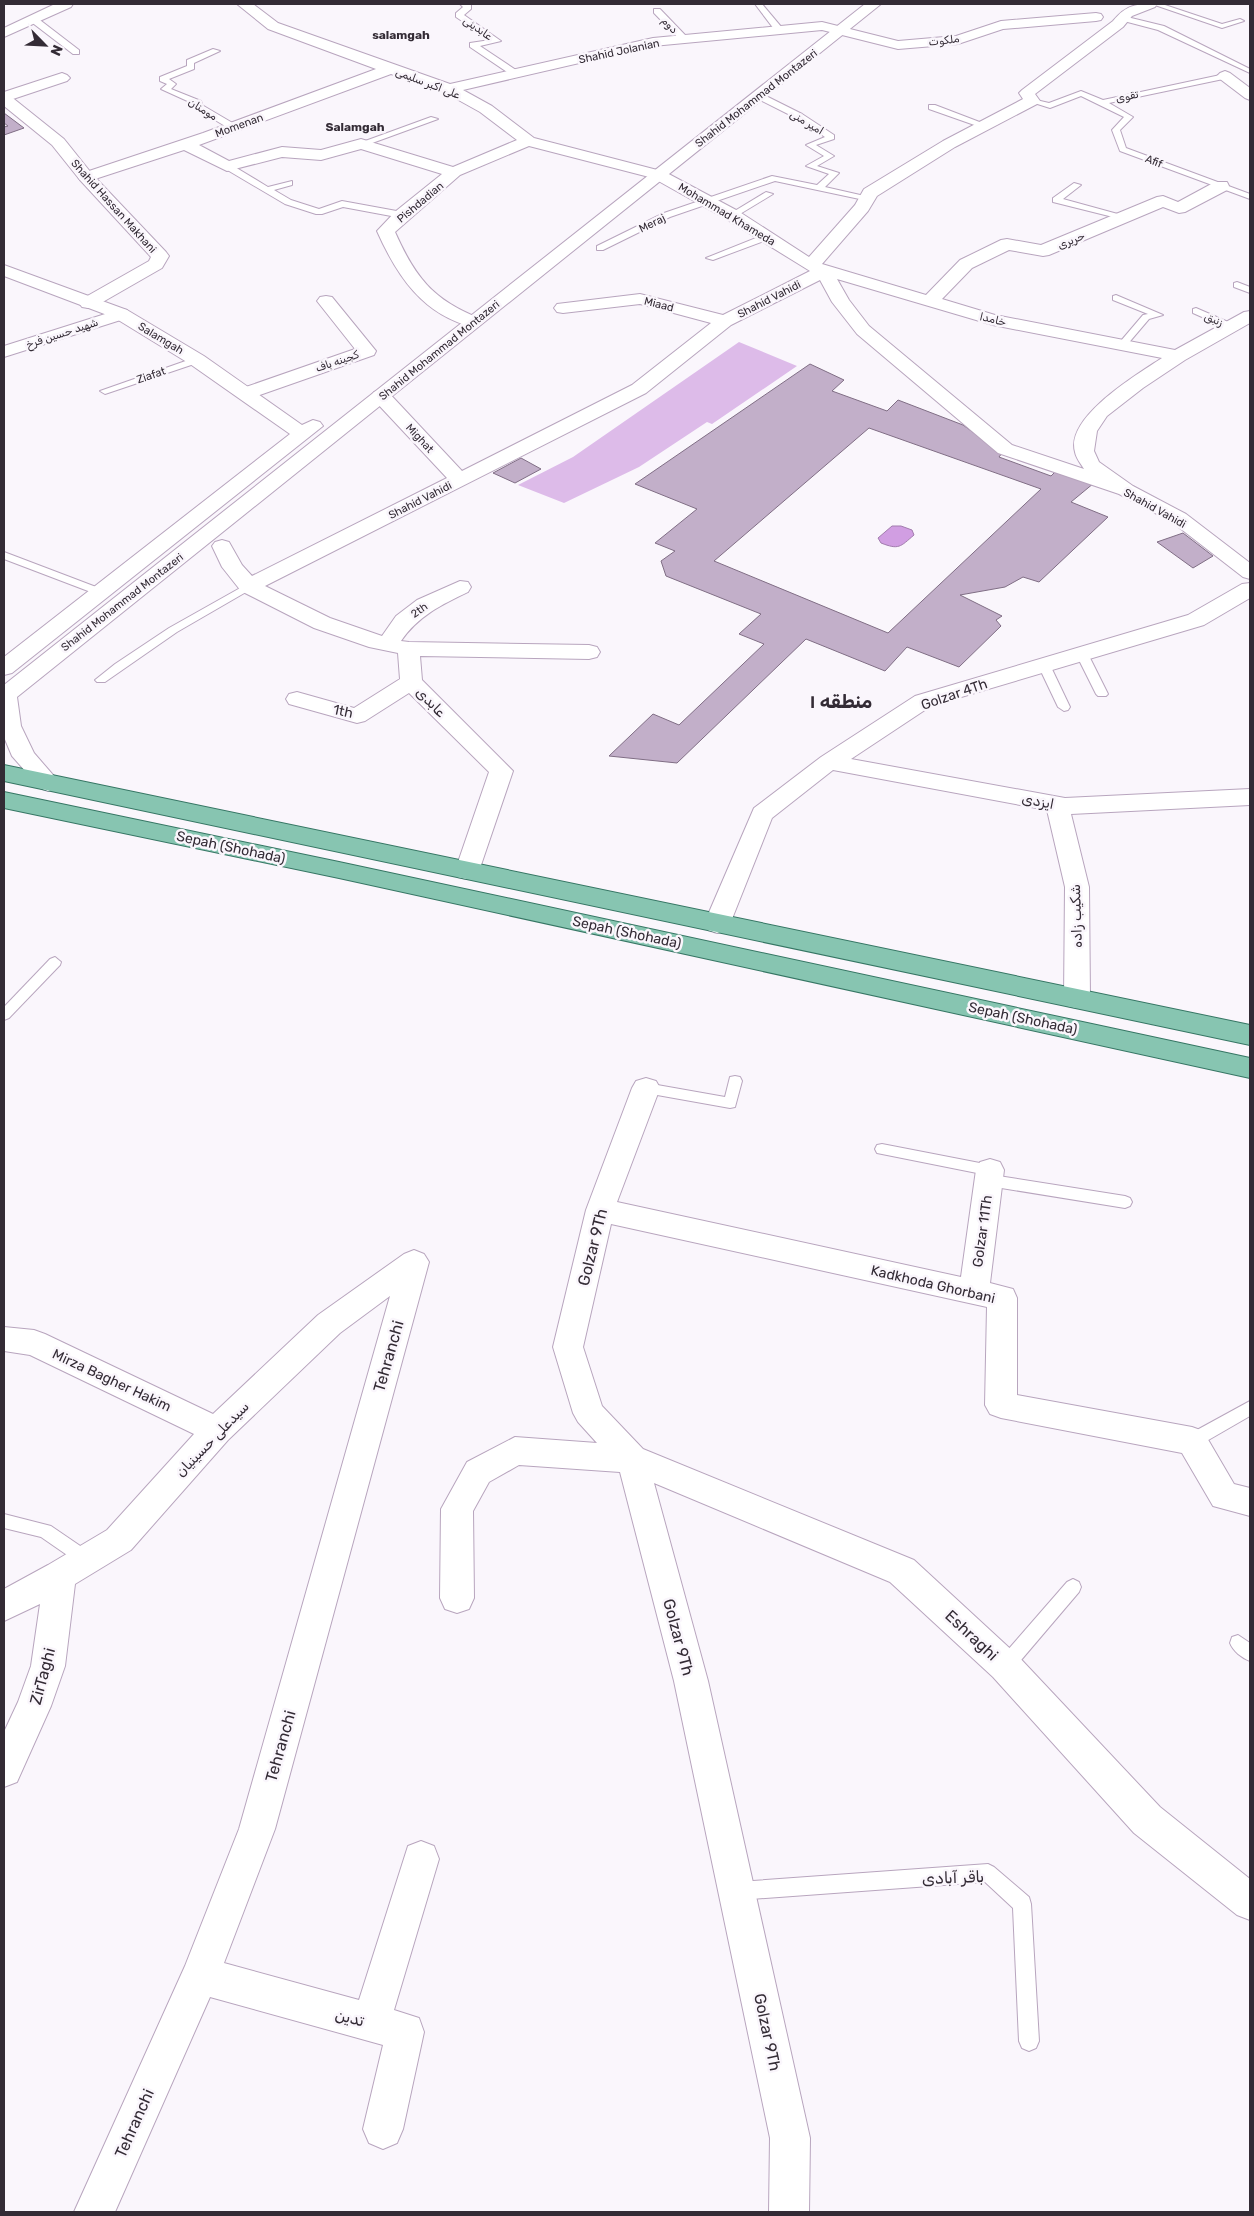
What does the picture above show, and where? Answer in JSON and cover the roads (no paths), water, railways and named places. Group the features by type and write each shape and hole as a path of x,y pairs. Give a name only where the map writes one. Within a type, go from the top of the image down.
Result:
{"main road":[{"name":"Sepah (Shohada)","path":"4,773 1250,1035"},
{"name":"Sepah (Shohada)","path":"4,800 339,870 1250,1068"}],"street":[{"path":"4,33 66,4"},
{"name":"علی اکبر سلیمی","path":"244,4 273,26 448,89 486,109 528,141 640,169"},
{"name":"Shahid Mohammad Montazeri","path":"531,254 851,4"},
{"name":"Shahid Mohammad Montazeri","path":"5,695 874,4"},
{"path":"818,268 870,194 949,144 1032,101 1027,93 1120,21 1127,13 1150,4"},
{"path":"1065,7 1096,17 1120,21"},
{"name":"ملکوت","path":"822,26 842,29 898,45 958,40 1001,25 1096,17"},
{"name":"Shahid Jolanian","path":"448,89 653,42 822,26"},
{"name":"Momenan","path":"86,178 186,144 390,69"},
{"path":"1225,76 1250,71"},
{"path":"1225,76 1250,95"},
{"path":"4,98 62,78"},
{"name":"Shahid Hassan Makhani","path":"4,98 58,142 86,178 160,256 156,264 88,303"},
{"name":"Pishdadian","path":"453,316 428,299 401,266 386,231 402,214 454,172 528,141"},
{"path":"186,144 227,166 282,152 321,155 361,144 454,172"},
{"name":"Mohammad Khameda","path":"640,169 659,174 732,215 818,268"},
{"name":"حریری","path":"929,302 966,264 1007,244 1043,251 1163,201 1178,208 1221,186"},
{"name":"خامدا","path":"818,268 993,320 1178,356"},
{"name":"Shahid Vahidi","path":"249,586 639,388 725,321 818,268 863,330 1005,450 1126,490 1179,518 1250,573"},
{"name":"Salamgah","path":"4,270 121,314 197,360 247,393 303,434"},
{"name":"Miaad","path":"563,308 640,299 725,321"},
{"name":"کجینه باف","path":"247,393 367,351 355,339 326,301"},
{"name":"Shahid Mohammad Montazeri","path":"438,328 469,303"},
{"name":"شهید حسین فرخ","path":"4,352 121,314"},
{"path":"453,316 473,322"},
{"path":"1126,490 1091,466 1084,451 1087,431 1100,412 1136,384 1178,356 1250,316"},
{"path":"1232,327 1250,335"},
{"name":"Mighat","path":"381,396 460,480"},
{"name":"Shahid Mohammad Montazeri","path":"4,668 325,416"},
{"path":"222,546 233,568 249,586 322,623 387,644 409,649 589,652"},
{"name":"2th","path":"387,644 404,621 425,605 460,587"},
{"name":"Golzar 4Th","path":"717,924 762,814 830,762 923,702 1196,620 1250,589"},
{"name":"عابدی","path":"409,649 411,682 501,771 466,871"},
{"name":"1th","path":"297,699 357,716 411,682"},
{"path":"5,695 10,726 24,756 48,783"},
{"name":"ایزدی","path":"830,762 1065,806 1250,796"},
{"name":"شکیب زاده","path":"1057,804 1077,887 1077,999"},
{"name":"Golzar 9Th","path":"646,1088 600,1210 568,1347 589,1414 632,1459 690,1680 790,2138 789,2212"},
{"name":"Golzar 11Th","path":"974,1292 989,1175"},
{"name":"Kadkhoda Ghorbani","path":"600,1210 1002,1298 1001,1405 1192,1441"},
{"name":"سیدعلی حسینیان","path":"4,1606 119,1540 217,1430 329,1324 414,1262"},
{"name":"Tehranchi","path":"94,2212 200,1976 257,1829 414,1262"},
{"name":"Mirza Bagher Hakim","path":"4,1338 34,1343 217,1430"},
{"path":"1192,1441 1224,1496 1250,1502"},
{"path":"457,1598 457,1509 478,1472 515,1451 632,1459"},
{"name":"Eshraghi","path":"632,1459 902,1571 1005,1666 1147,1820 1250,1902"},
{"name":"ZirTaghi","path":"4,1770 34,1706 48,1666 73,1567"},
{"path":"371,2023 421,1859"},
{"name":"تدین","path":"200,1976 405,2032 383,2129"}],"lane":[{"name":"عابدینی","path":"463,4 468,7 460,15 497,41 473,45 516,74"},
{"path":"758,4 780,31"},
{"path":"1156,4 1222,26 1240,21"},
{"name":"دوم","path":"657,11 684,39"},
{"path":"33,19 76,52"},
{"path":"1120,21 1161,28 1250,71"},
{"name":"مومنان","path":"216,51 190,62 191,67 163,78 172,84 165,89 198,103 198,106 233,127"},
{"name":"تقوی","path":"1032,101 1050,106 1081,93 1102,102 1225,76"},
{"name":"امیر منی","path":"759,96 799,116 831,137 810,145 830,156 810,166 835,174 819,188"},
{"name":"Afif","path":"1102,102 1129,117 1116,130 1123,148 1250,197"},
{"path":"932,107 986,126"},
{"path":"361,144 434,119"},
{"path":"227,166 288,202 319,212 342,204 402,214"},
{"path":"705,201 775,178 866,200"},
{"path":"266,190 289,183"},
{"path":"1077,185 1056,200 1122,218"},
{"path":"732,215 769,194"},
{"name":"Meraj","path":"600,248 667,215 705,201"},
{"path":"710,258 766,237"},
{"path":"1237,285 1250,290"},
{"path":"1116,298 1158,315 1146,317 1123,344"},
{"name":"زنبق","path":"1196,311 1232,327"},
{"name":"Ziafat","path":"105,391 197,360"},
{"path":"4,555 100,592"},
{"path":"101,680 139,652 249,586"},
{"path":"1082,654 1102,694"},
{"path":"1044,665 1064,707"},
{"path":"4,1015 55,962"},
{"path":"646,1088 730,1103 735,1081"},
{"path":"882,1149 989,1175 1125,1202"},
{"path":"1192,1441 1250,1408"},
{"path":"4,1521 45,1531 73,1567"},
{"path":"1005,1666 1073,1587"},
{"name":"باقر آبادی","path":"737,1891 988,1873 1022,1904 1029,2041"}],"district":[{"name":"salamgah","path":"401,35"},
{"name":"Salamgah","path":"355,127"},
{"name":"منطقه ۱","path":"841,701"}]}
